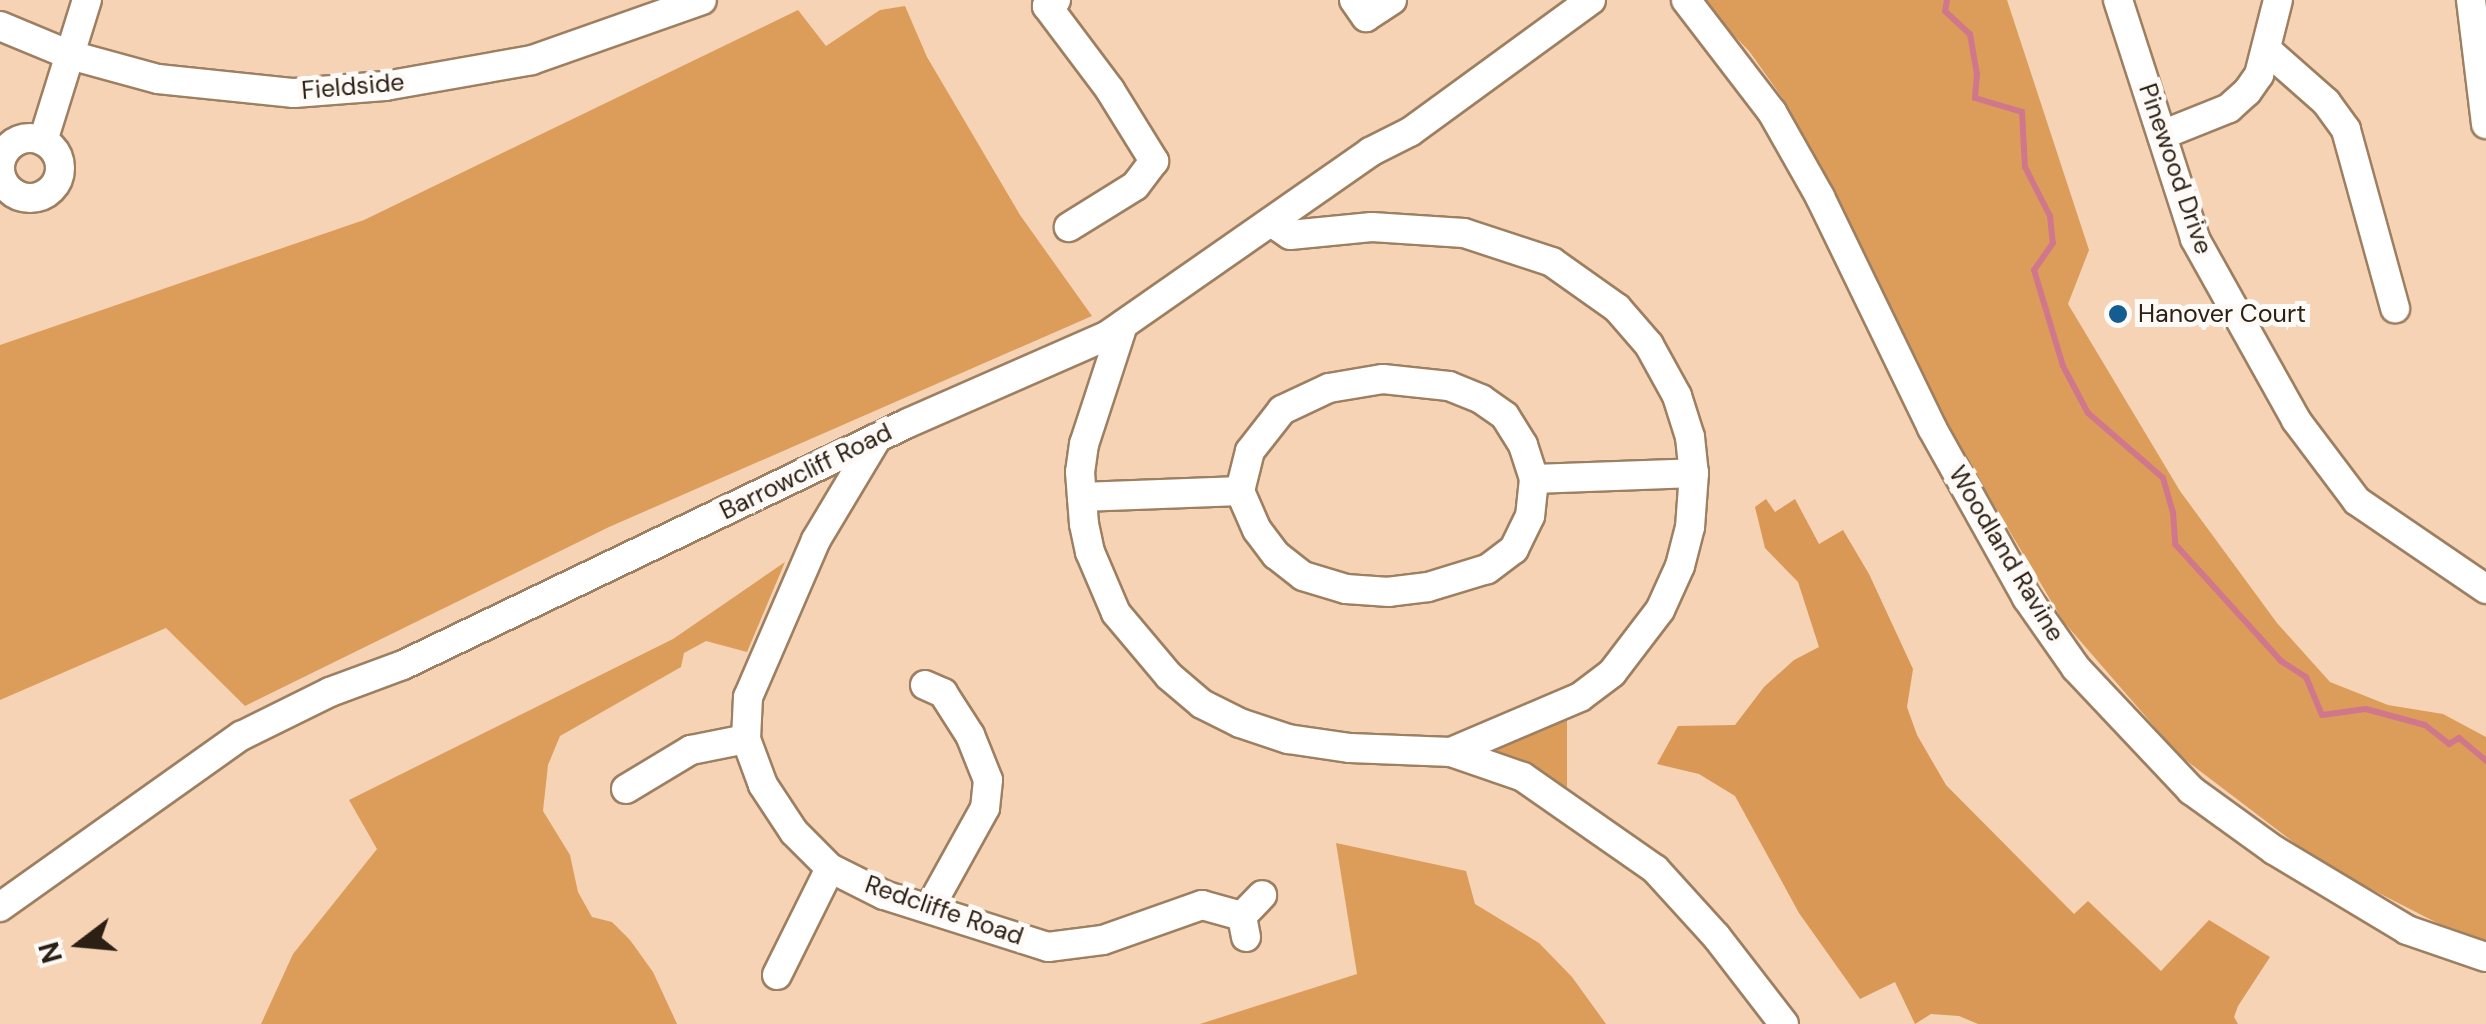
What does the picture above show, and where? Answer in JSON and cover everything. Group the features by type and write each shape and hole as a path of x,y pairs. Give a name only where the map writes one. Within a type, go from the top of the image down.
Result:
{"street":[{"path":"43,141 88,0"},
{"name":"Fieldside","path":"0,26 70,55 158,79 294,93 385,86 532,60 702,0"},
{"path":"1354,0 1366,16 1392,0"},
{"name":"Barrowcliff Road","path":"0,907 240,736 330,692 403,664 878,437 1092,344 1370,152 1410,132 1591,0"},
{"name":"Woodland Ravine","path":"1686,0 1772,112 1820,197 1932,428 2027,598 2076,668 2191,790 2274,850 2407,930 2486,957"},
{"name":"Pinewood Drive","path":"2118,0 2195,239 2296,420 2356,500 2486,589"},
{"path":"2162,136 2229,108 2260,75 2278,0"},
{"path":"2471,0 2486,124"},
{"path":"1052,3 1154,161 1135,186 1069,228"},
{"path":"2267,50 2326,102 2346,130 2394,308"},
{"path":"1271,222 1290,236 1372,227 1464,233 1552,262 1617,308 1649,345 1677,396 1690,437 1694,473 1690,527 1680,566 1660,610 1612,673 1580,696 1450,752"},
{"path":"1122,326 1084,444 1082,498 1090,552 1116,613 1158,663 1202,704 1240,724 1288,739 1350,748 1450,752 1523,778 1590,819 1656,869 1716,936 1784,1024"},
{"path":"1382,379 1448,386 1481,399 1504,416 1523,445 1534,479 1530,516 1514,549 1486,569 1460,579 1389,592 1346,589 1303,576 1276,555 1257,530 1240,491 1250,451 1282,410 1329,388 1382,379"},
{"name":"Redcliffe Road","path":"878,437 816,540 748,696 746,739 763,785 784,817 830,868 884,895 1048,947 1103,940 1202,905 1244,927 1262,896"},
{"path":"1534,479 1694,473"},
{"path":"1082,498 1240,491"},
{"path":"924,685 943,692 970,735 988,780 985,808 929,909"},
{"path":"626,790 692,750 746,739"},
{"path":"777,975 830,868"}],"shaded area":[{"path":"1700,0 2007,0 2089,250 2068,304 2180,491 2277,623 2330,682 2388,705 2443,714 2486,737 2486,943 2447,928 2322,864 2179,755 2063,621 1962,451 1786,103 1749,51"},
{"path":"905,6 927,57 1020,215 1092,316 609,527 245,706 166,628 0,700 0,345 364,220 798,10 826,46 880,10"},
{"path":"1766,499 1775,512 1795,499 1819,544 1843,530 1869,574 1913,669 1907,707 1917,735 1946,785 2074,914 2088,901 2161,971 2209,920 2270,957 2238,1006 2234,1017 2238,1024 1978,1024 1959,1016 1931,1014 1915,1024 1895,982 1860,999 1799,913 1735,796 1699,774 1657,764 1678,726 1735,725 1764,687 1794,660 1819,647 1798,582 1765,548 1755,507"},
{"path":"785,562 747,652 706,641 684,653 681,667 560,736 548,765 543,811 570,855 578,892 592,917 612,922 630,940 653,972 677,1024 261,1024 293,954 377,849 349,800 673,639"},
{"path":"1567,714 1567,795 1484,745"},
{"path":"1336,843 1466,871 1475,904 1539,943 1572,977 1606,1024 1200,1024 1357,974"}],"waterway":[{"path":"1947,0 1945,11 1970,34 1977,74 1975,98 2022,112 2025,167 2050,216 2053,243 2034,270 2063,366 2088,413 2163,478 2173,512 2175,544 2281,661 2306,677 2322,715 2366,709 2425,725 2449,744 2459,738 2486,761"}],"place":[{"name":"Hanover Court","path":"2118,314"}]}
